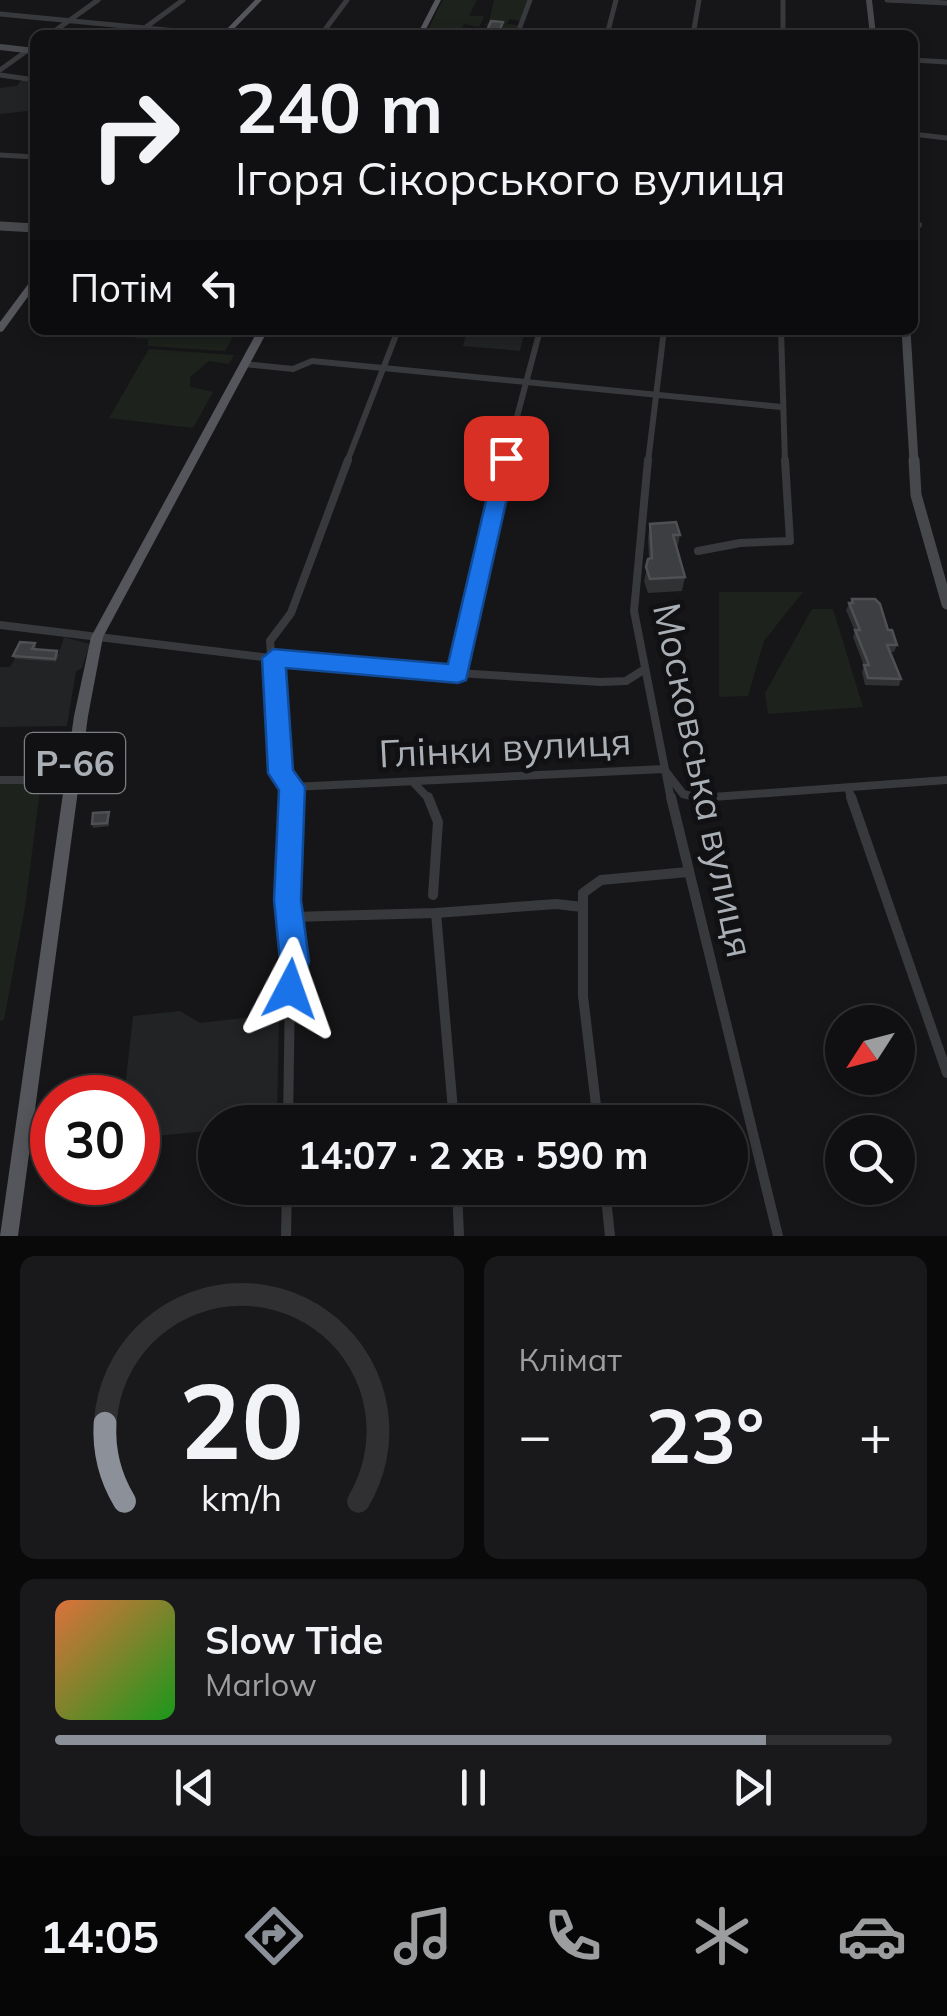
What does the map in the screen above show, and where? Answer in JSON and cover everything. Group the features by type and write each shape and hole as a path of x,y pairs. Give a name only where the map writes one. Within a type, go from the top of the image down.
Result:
{"main road":[{"path":"226,30 259,0"},
{"path":"423,30 438,0"},
{"path":"0,330 30,288"},
{"name":"Р-66","path":"9,1236 81,716 97,636 260,335"}],"street":[{"path":"55,30 98,0"},
{"path":"146,27 183,0"},
{"path":"325,30 346,0"},
{"path":"519,30 530,0"},
{"path":"608,30 616,0"},
{"path":"694,30 699,0"},
{"path":"783,0 783,30"},
{"path":"869,0 872,30"},
{"path":"887,0 947,3"},
{"path":"0,14 174,30"},
{"path":"0,47 30,49"},
{"path":"0,72 30,51"},
{"path":"918,60 947,62"},
{"path":"0,72 30,79"},
{"path":"918,135 947,138"},
{"path":"0,155 30,155"},
{"path":"0,226 30,228"},
{"path":"288,1105 290,989 295,961 288,900 292,787 280,773 270,641 298,600 300,582 396,335"},
{"path":"458,674 538,335"},
{"name":"Московська вулиця","path":"664,335 636,554 634,611 664,769 778,1236"},
{"path":"698,551 740,543 790,541 780,407 781,335"},
{"path":"906,335 916,495 947,604"},
{"path":"244,364 293,369 312,361 780,407"},
{"path":"0,625 273,658 458,674 600,682 626,681 645,669"},
{"name":"Глінки вулиця","path":"292,787 664,769 676,790 699,798 947,780"},
{"path":"0,780 36,780"},
{"path":"413,782 428,796 440,826 434,851 433,895"},
{"path":"848,788 947,1073"},
{"path":"596,1105 583,996 583,894 601,880 688,872"},
{"path":"291,917 436,913 556,904 582,908"},
{"path":"436,913 453,1105"},
{"path":"286,1236 287,1205"},
{"path":"458,1205 460,1236"},
{"path":"607,1205 610,1236"}],"shaded area":[{"path":"443,0 477,0 469,16 484,16 479,27 464,24 461,30 428,30"},
{"path":"494,0 528,0 520,21 501,17 510,19 507,24 518,25 515,30 491,26 491,30 484,30"},
{"path":"22,80 30,81 30,109 0,114 0,88 16,86"},
{"path":"234,335 225,351 148,346 148,339 135,338"},
{"path":"466,335 524,335 520,351 463,346"},
{"path":"149,349 234,355 229,364 209,361 190,377 190,387 213,392 193,428 109,418"},
{"path":"719,592 803,592 764,641 748,696 719,697"},
{"path":"812,609 833,609 863,707 768,714 765,693"},
{"path":"64,637 90,644 82,668 76,671 67,726 0,727 0,667 10,667 15,659 56,662"},
{"path":"41,783 25,907 4,1020 0,1021 0,784"},
{"path":"180,1011 200,1023 279,1014 277,1105 198,1105 198,1132 160,1136 160,1075 126,1075 133,1016"}],"building":[{"path":"491,21 503,22 500,30 487,30"},
{"path":"676,522 680,535 673,535 685,577 650,579 646,567 652,558 650,524"},
{"path":"852,599 875,599 880,604 897,645 887,645 901,679 868,678 864,665 869,665 849,603 853,603"},
{"path":"20,642 35,643 32,649 57,651 55,659 13,656"},
{"path":"109,812 107,823 92,824 93,813"}],"route":[{"path":"290,989 295,961 288,900 292,787 280,773 273,658 458,674 506,458"}]}
